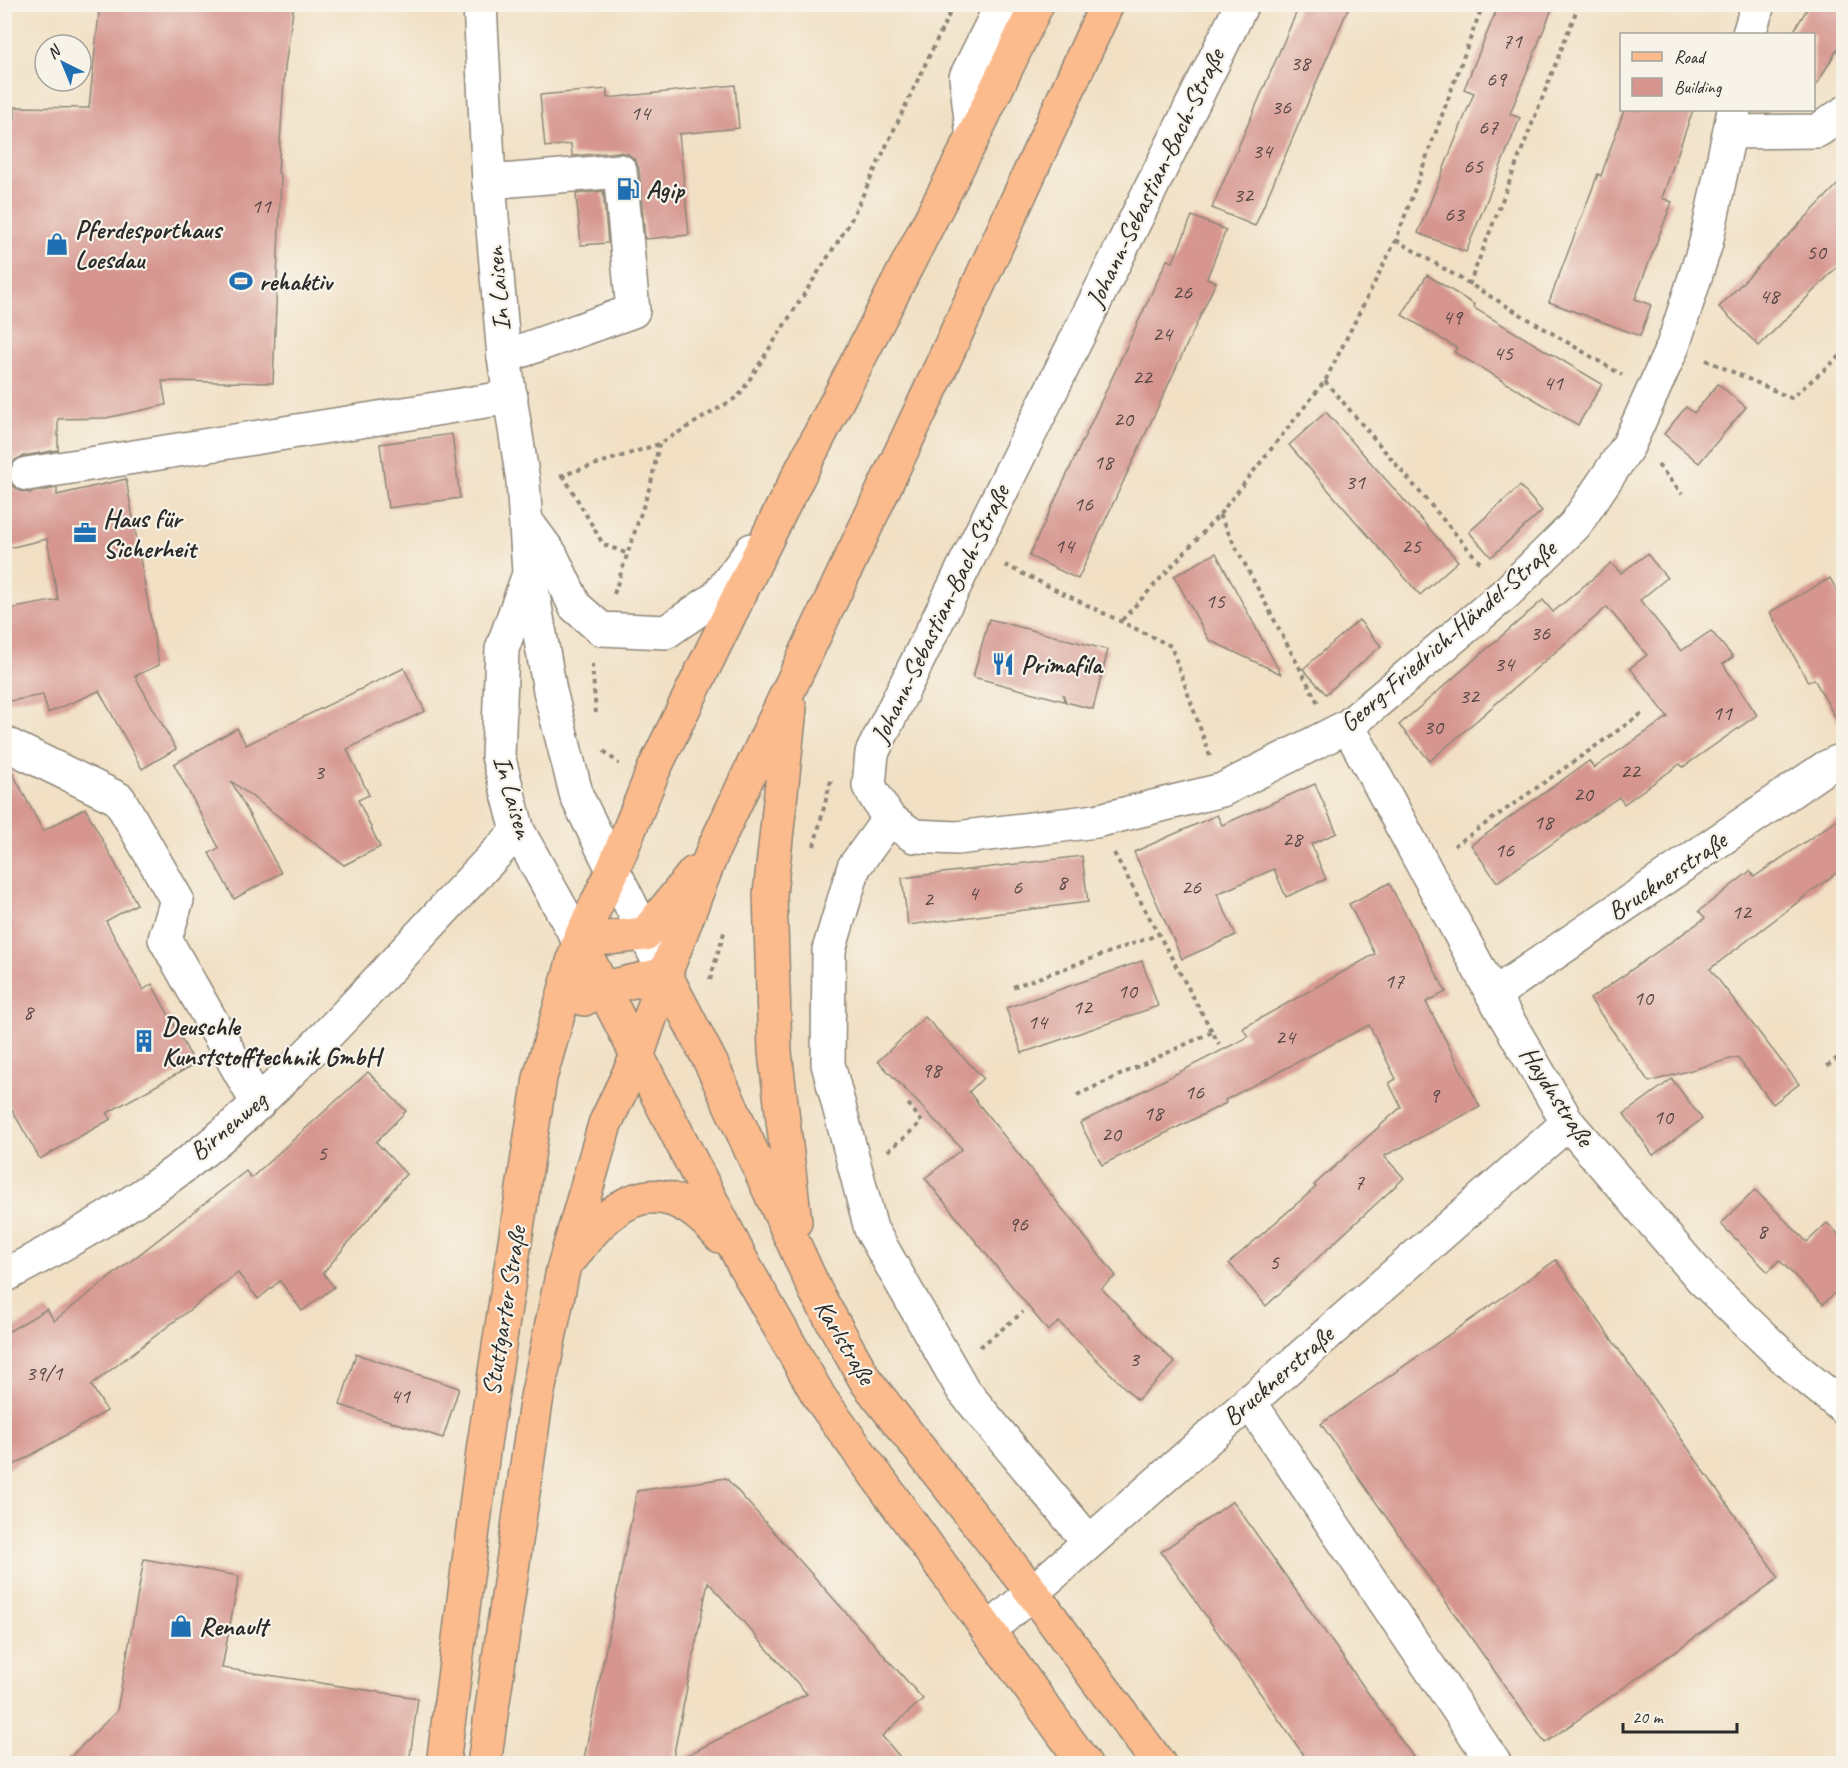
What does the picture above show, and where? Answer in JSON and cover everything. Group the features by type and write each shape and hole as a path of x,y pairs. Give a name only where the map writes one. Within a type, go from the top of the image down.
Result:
{"main road":[{"name":"Stuttgarter Straße","path":"443,1764 484,1444 540,1078 579,941 613,870 654,769 780,512 973,137 1037,4"},
{"path":"579,941 645,934 714,848 795,671 928,394 1107,4"},
{"path":"795,671 770,894 775,1052 798,1251"},
{"name":"Stuttgarter Straße","path":"483,1764 536,1402 563,1270 605,1124 638,1054 665,974 714,848"},
{"name":"Karlstraße","path":"579,941 744,1265 820,1398 1085,1764"},
{"path":"557,1015 604,988 665,974"},
{"name":"Karlstraße","path":"665,974 711,1063 816,1292 866,1381 1032,1592 1159,1764"},
{"path":"563,1270 591,1231 620,1205 652,1196 669,1197 691,1208 708,1222 744,1265"}],"street":[{"name":"In Laisen","path":"480,4 489,182 504,357 523,481 530,572 550,691 577,797 613,870"},
{"path":"973,137 966,77 1002,4"},
{"name":"Johann-Sebastian-Bach-Straße","path":"890,819 868,786 872,753 1242,4"},
{"path":"1749,33 1758,4"},
{"path":"1732,121 1817,131 1844,113"},
{"name":"Georg-Friedrich-Händel-Straße","path":"890,819 914,836 957,838 1096,820 1222,790 1342,730 1506,593 1575,525 1628,446 1673,346 1706,243 1732,121"},
{"path":"489,182 620,171 633,311 504,357"},
{"path":"27,474 511,396"},
{"path":"526,521 551,555 575,606 601,629 666,632 717,597 780,512"},
{"name":"In Laisen","path":"530,572 502,649 498,756 518,831 579,941"},
{"name":"Haydnstraße","path":"1342,730 1424,867 1493,995 1568,1123 1702,1279 1794,1367 1844,1408"},
{"path":"4,743 119,799 177,900 165,939 258,1104"},
{"name":"Brucknerstraße","path":"1493,995 1825,768 1844,759"},
{"path":"890,819 854,867 829,950 828,1064 871,1229 963,1390 1089,1542"},
{"name":"Birnenweg","path":"4,1276 115,1213 203,1150 258,1104 518,831"},
{"name":"Karlstraße","path":"613,870 665,974"},
{"name":"Brucknerstraße","path":"988,1631 1568,1123"},
{"path":"1249,1401 1495,1764"}],"path":[{"path":"523,481 563,475 658,444 739,396 849,224 954,4"},
{"path":"1122,620 1219,515 1324,381 1396,240 1483,4"},
{"path":"1469,285 1579,4"},
{"path":"1396,240 1653,394"},
{"path":"1673,346 1791,398 1844,353"},
{"path":"1324,381 1506,593"},
{"path":"611,602 651,483 658,444"},
{"path":"563,475 603,544 628,554"},
{"path":"1219,515 1342,730"},
{"path":"971,549 1122,620 1171,646 1222,790"},
{"path":"591,657 597,724"},
{"path":"1424,867 1644,712"},
{"path":"598,746 619,764"},
{"path":"813,851 836,760 872,753"},
{"path":"1096,820 1219,1044"},
{"path":"707,989 726,923"},
{"path":"1013,987 1157,934"},
{"path":"1077,1095 1212,1032"},
{"path":"1827,1066 1844,1053"},
{"path":"858,1177 922,1122 907,1102"},
{"path":"951,1370 1023,1312"}],"building":[{"path":"100,4 294,4 285,67 278,172 281,177 273,383 162,381 166,405 106,418 58,419 58,450 23,456 15,460 9,468 8,476 12,485 20,491 29,493 57,488 57,495 126,479 159,665 135,676 176,749 142,769 99,691 48,713 43,695 4,702 4,610 58,600 47,539 4,549 4,118 15,118 15,107 89,108 91,93 93,93"},
{"path":"1300,4 1350,4 1255,226 1212,208"},
{"path":"1499,4 1554,4 1510,114 1520,118 1466,252 1418,233 1474,93 1464,89"},
{"path":"1810,4 1844,4 1844,38 1815,87 1815,33 1793,33"},
{"path":"735,85 739,128 679,134 689,235 645,239 639,169 636,161 628,154 618,152 572,156 571,144 545,147 540,95 607,89 607,98"},
{"path":"1624,111 1693,111 1662,198 1672,202 1635,299 1651,305 1640,336 1549,302 1598,174 1601,176"},
{"path":"1844,178 1844,260 1759,346 1719,307"},
{"path":"603,191 608,243 581,245 576,194"},
{"path":"1192,216 1226,230 1207,278 1216,282 1078,579 1029,556 1167,260 1173,262"},
{"path":"1427,275 1475,305 1474,308 1602,384 1578,425 1454,352 1457,348 1402,315"},
{"path":"1718,384 1746,407 1699,463 1664,434 1686,407 1694,413"},
{"path":"1326,412 1458,561 1420,595 1289,445"},
{"path":"452,434 460,498 388,508 380,444"},
{"path":"1520,486 1542,511 1491,557 1469,532"},
{"path":"1216,553 1281,674 1209,640 1174,576"},
{"path":"1647,554 1667,578 1640,600 1681,651 1711,631 1733,657 1723,664 1757,715 1683,767 1680,764 1624,804 1619,797 1497,882 1471,845 1589,761 1594,768 1668,717 1630,668 1647,655 1607,607 1430,761 1399,725 1543,600 1553,612 1611,563 1621,573"},
{"path":"1830,578 1844,603 1844,733 1814,679 1808,682 1770,612"},
{"path":"989,619 1108,650 1093,709 1066,702 1063,694 1064,701 973,677"},
{"path":"1359,620 1381,646 1326,694 1303,669"},
{"path":"404,668 425,711 347,749 369,795 358,800 380,847 344,865 231,781 281,873 234,899 209,853 219,848 174,764 237,728 246,745"},
{"path":"4,764 9,766 43,831 85,808 137,904 106,921 143,990 152,984 195,1064 107,1113 111,1119 40,1159 4,1096"},
{"path":"1315,784 1337,833 1311,844 1326,879 1286,897 1274,869 1217,894 1236,935 1182,959 1134,852 1217,815 1222,825"},
{"path":"1844,815 1844,867 1710,969 1799,1084 1773,1104 1737,1057 1649,1082 1590,999 1705,918 1699,911 1750,871 1754,877"},
{"path":"1082,856 1088,902 908,925 902,878"},
{"path":"1389,883 1446,992 1426,1002 1480,1107 1384,1156 1404,1178 1266,1306 1229,1263 1316,1187 1314,1185 1401,1107 1389,1083 1396,1079 1369,1025 1225,1100 1226,1103 1102,1165 1080,1123 1248,1037 1243,1028 1375,954 1349,904"},
{"path":"1142,961 1158,1006 1022,1053 1006,1008"},
{"path":"925,1017 983,1078 969,1092 1116,1276 1101,1288 1175,1363 1137,1400 1059,1322 1048,1331 925,1178 962,1149 878,1061"},
{"path":"368,1072 406,1111 376,1142 406,1174 323,1273 334,1287 302,1311 280,1281 258,1299 238,1273 91,1385 107,1411 4,1471 4,1334 47,1309 54,1321 246,1171 251,1178"},
{"path":"1672,1079 1702,1119 1653,1155 1624,1114"},
{"path":"1755,1190 1807,1242 1827,1223 1844,1240 1844,1284 1823,1304 1779,1260 1768,1272 1721,1224"},
{"path":"1556,1260 1779,1578 1545,1743 1321,1424"},
{"path":"356,1354 459,1388 443,1438 340,1405"},
{"path":"726,1478 923,1699 882,1736 906,1764 583,1764 637,1491","holes":["708,1582 807,1694 672,1763"]},
{"path":"1233,1501 1418,1764 1310,1764 1161,1552"},
{"name":"Renault","path":"144,1559 239,1576 222,1668 418,1698 409,1764 63,1764 117,1711"}],"place":[{"name":"Agip","path":"628,189"},
{"name":"Pferdesporthaus Loesdau","path":"57,244"},
{"name":"rehaktiv","path":"241,281"},
{"name":"Haus für Sicherheit","path":"85,533"},
{"name":"Primafila","path":"1003,664"},
{"name":"Deuschle Kunststofftechnik GmbH","path":"144,1041"},
{"name":"Renault","path":"181,1626"}]}
